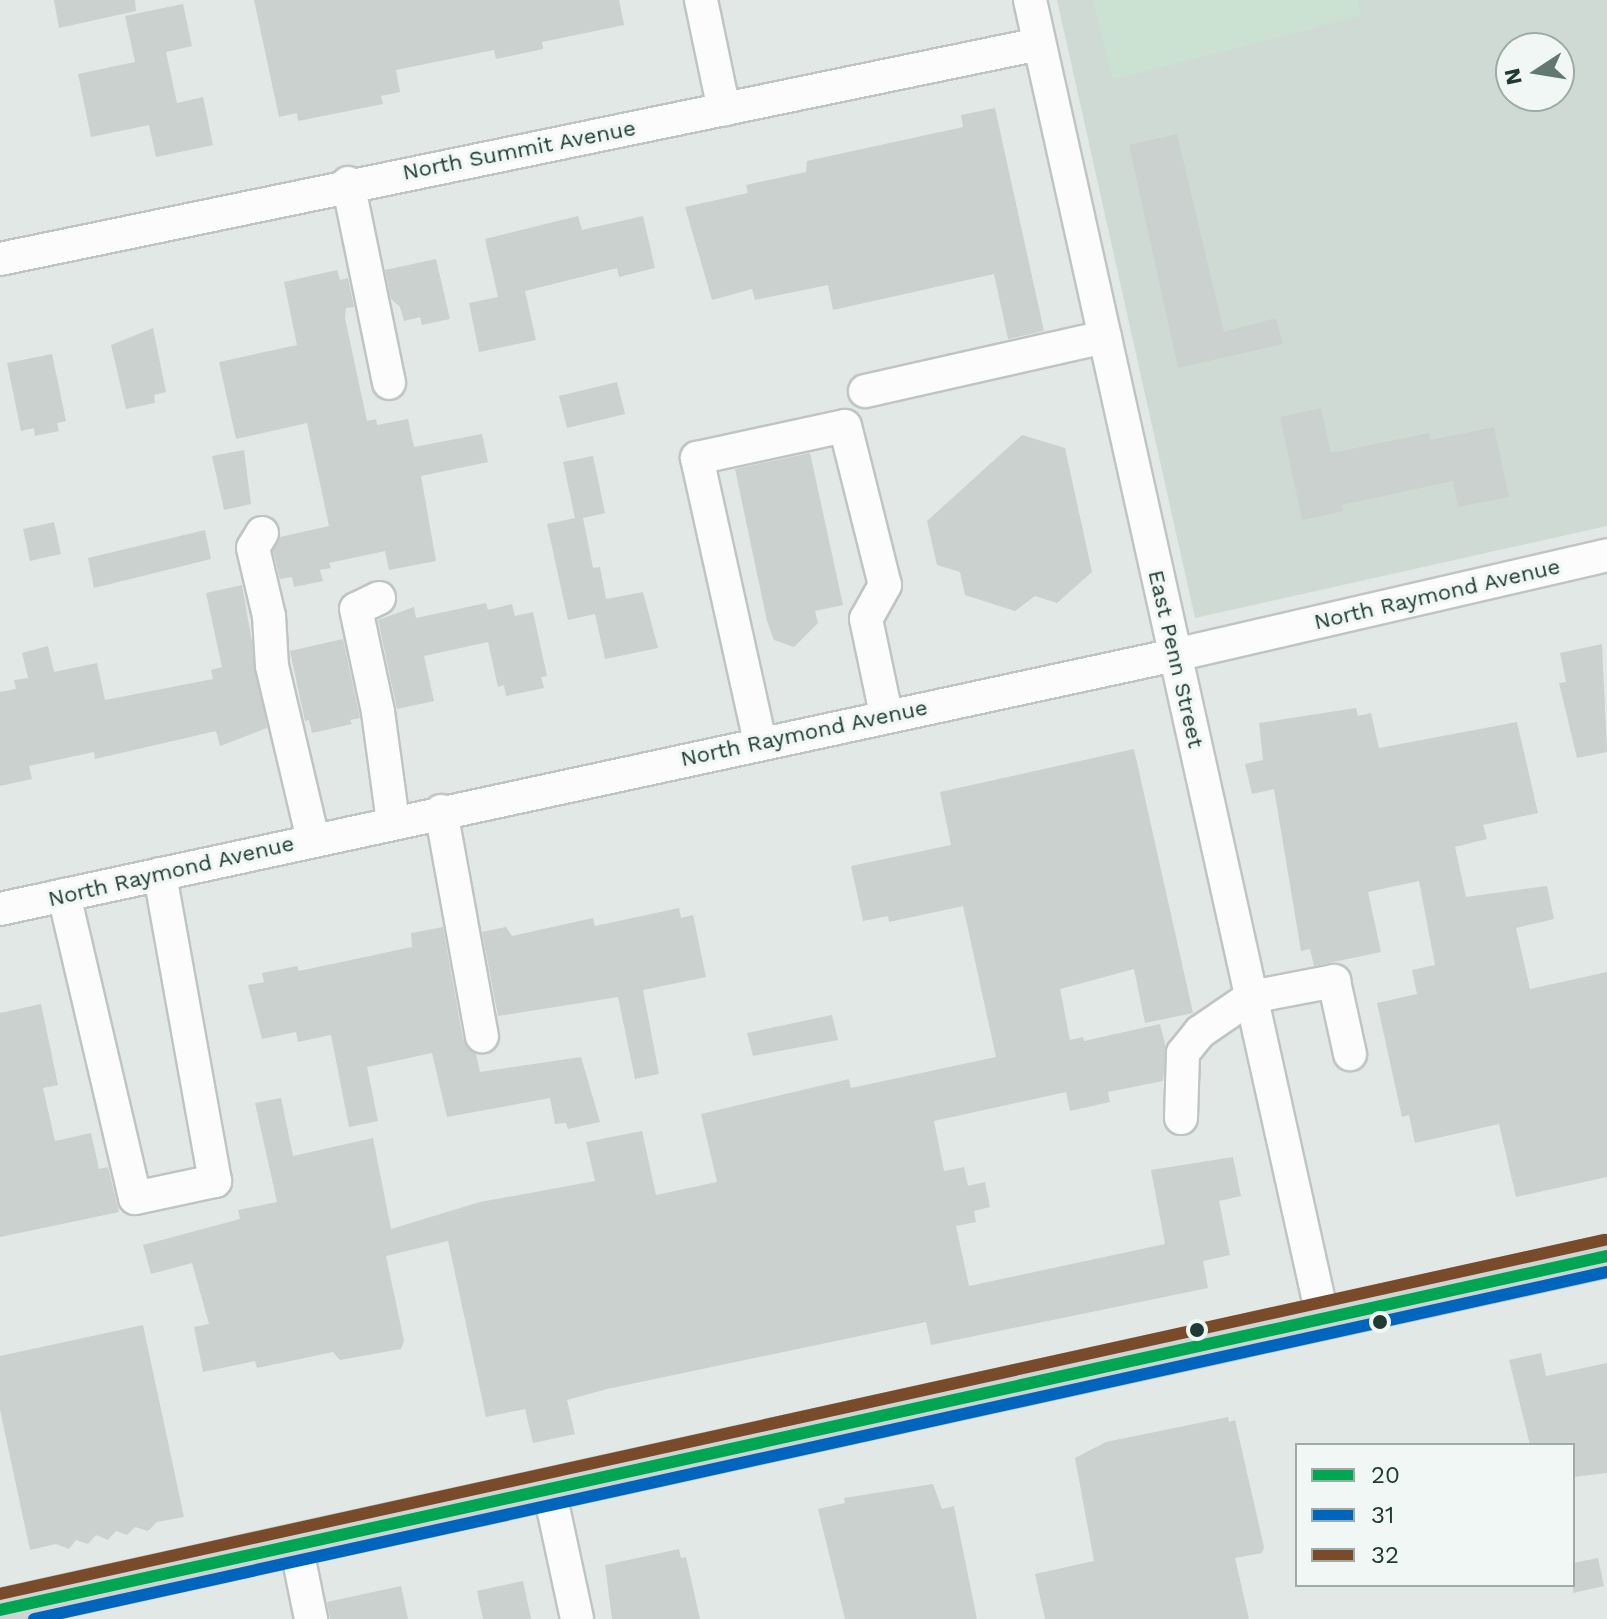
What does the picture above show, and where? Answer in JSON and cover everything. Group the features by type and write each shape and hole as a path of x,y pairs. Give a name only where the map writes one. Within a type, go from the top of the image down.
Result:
{"main road":[{"path":"11,1612 296,1545 1607,1256"}],"street":[{"path":"701,0 724,110"},
{"name":"East Penn Street","path":"1030,0 1323,1319"},
{"name":"North Summit Avenue","path":"0,259 348,183 724,110 1039,44"},
{"path":"348,183 389,383"},
{"path":"865,391 1105,337"},
{"path":"760,742 697,458 845,426 885,585 866,619 886,714"},
{"path":"262,533 253,548 269,616 272,666 313,839"},
{"name":"North Raymond Avenue","path":"0,909 886,714 1175,655 1607,555"},
{"path":"379,598 356,609 378,712 393,822"},
{"path":"441,811 482,1036"},
{"path":"64,895 135,1198 215,1181 160,874"},
{"path":"1181,1118 1183,1053 1200,1032 1251,997 1334,981 1350,1054"},
{"path":"549,1489 577,1619"},
{"path":"296,1545 311,1619"}],"shaded area":[{"path":"1057,0 1607,0 1607,526 1195,618"}],"green space":[{"path":"1093,0 1358,0 1361,16 1113,80"}],"building":[{"path":"54,0 135,0 136,11 59,28"},
{"path":"254,0 619,0 624,25 542,42 543,49 496,59 494,50 396,70 400,92 381,96 383,104 298,121 297,113 279,117"},
{"path":"183,4 192,46 166,52 177,103 203,97 213,145 156,157 149,125 91,137 78,74 135,62 125,16"},
{"path":"995,108 1044,331 1008,339 994,274 833,310 828,285 755,300 752,289 712,300 685,207 748,193 746,185 806,172 807,161 963,127 961,115"},
{"path":"1177,134 1224,332 1276,318 1283,344 1178,368 1129,145"},
{"path":"578,216 582,230 643,216 655,268 619,277 617,268 525,291 536,340 479,352 469,303 498,297 485,239"},
{"path":"436,259 450,319 422,325 420,317 404,321 400,307 391,299 385,270"},
{"path":"337,270 340,280 348,278 354,307 346,308 345,318 367,421 376,419 377,425 408,419 414,447 482,434 488,462 421,476 436,561 389,570 385,551 329,563 331,568 320,570 323,581 294,587 292,577 280,579 273,551 280,537 329,526 307,423 236,439 219,362 297,345 284,282"},
{"path":"153,328 166,392 154,395 155,403 126,409 111,345"},
{"path":"52,354 66,421 57,423 59,431 35,436 34,428 21,431 7,363"},
{"path":"617,382 625,414 567,428 559,396"},
{"path":"1321,408 1331,453 1429,433 1430,440 1494,427 1509,497 1458,507 1453,481 1342,505 1344,511 1302,520 1280,417"},
{"path":"1022,435 1065,448 1092,572 1057,603 1035,596 1015,611 965,595 960,572 937,565 927,521"},
{"path":"244,450 251,504 224,510 212,456"},
{"path":"810,453 843,605 815,611 818,623 794,647 774,640 767,621 735,469"},
{"path":"593,456 605,513 583,518 593,568 600,567 606,599 643,592 658,648 605,659 595,614 568,620 547,524 575,518 563,462"},
{"path":"54,522 61,554 30,561 23,529"},
{"path":"205,530 211,559 94,588 88,558"},
{"path":"242,585 267,728 220,746 216,731 95,759 94,752 29,766 32,779 0,786 0,692 16,689 14,680 28,678 22,653 48,646 54,672 97,663 105,700 213,679 211,670 222,667 206,593"},
{"path":"486,603 488,610 512,604 515,616 533,612 547,676 541,677 544,688 506,696 504,685 498,687 488,642 424,656 434,701 397,709 378,620 414,607 416,618"},
{"path":"343,639 360,718 350,720 352,724 312,733 309,720 305,721 290,651"},
{"path":"1602,644 1607,752 1577,758 1559,683 1566,682 1560,653"},
{"path":"1356,708 1358,716 1371,713 1379,748 1517,722 1538,813 1483,825 1487,839 1455,847 1466,897 1547,886 1554,919 1516,928 1530,989 1607,972 1607,1177 1516,1197 1499,1124 1415,1143 1409,1115 1402,1117 1377,1003 1417,994 1412,970 1435,965 1419,881 1368,892 1381,952 1314,966 1310,949 1301,951 1274,789 1252,794 1245,764 1263,760 1259,723"},
{"path":"1134,749 1193,1013 1145,1023 1134,969 1060,989 1070,1040 1083,1037 1084,1041 1160,1024 1166,1048 1163,1081 1108,1092 1110,1102 1070,1111 1066,1092 934,1121 944,1171 964,1167 968,1186 985,1182 990,1207 974,1211 976,1222 956,1226 969,1286 1165,1244 1151,1170 1233,1157 1241,1196 1219,1201 1230,1255 1203,1261 1208,1288 931,1345 926,1322 607,1389 567,1400 575,1434 533,1443 525,1409 486,1417 448,1241 386,1256 404,1341 401,1349 340,1360 333,1352 257,1368 255,1361 203,1372 194,1327 209,1324 192,1263 151,1274 143,1245 240,1219 238,1210 277,1202 255,1103 281,1098 293,1156 373,1138 391,1229 480,1202 595,1181 586,1142 642,1131 656,1195 717,1182 701,1114 849,1079 851,1088 996,1057 963,906 889,922 888,916 863,921 851,866 951,845 940,792"},
{"path":"679,908 681,918 693,915 706,977 643,990 659,1074 635,1079 618,997 498,1016 482,932 506,927 512,936 593,918 595,926"},
{"path":"443,927 463,1039 476,1054 480,1072 581,1057 600,1122 568,1129 566,1123 555,1124 550,1098 447,1117 432,1053 367,1067 378,1121 349,1127 331,1035 298,1042 296,1032 262,1039 248,985 264,982 262,973 297,966 299,971 412,947 411,933"},
{"path":"41,1004 58,1085 43,1088 55,1141 91,1133 99,1169 108,1167 119,1212 0,1237 0,1013"},
{"path":"832,1015 838,1040 753,1056 747,1033"},
{"path":"143,1325 184,1517 157,1522 148,1531 135,1527 127,1535 116,1531 108,1540 96,1535 88,1544 76,1540 69,1549 56,1544 30,1550 0,1410 0,1356"},
{"path":"1541,1353 1546,1376 1607,1363 1607,1473 1575,1477 1575,1443 1530,1443 1509,1360"},
{"path":"1228,1417 1229,1422 1235,1420 1264,1547 1262,1553 1235,1558 1249,1619 1045,1619 1035,1574 1094,1561 1075,1458 1106,1442"},
{"path":"933,1484 942,1509 954,1506 977,1619 845,1619 818,1509 845,1503 844,1498"},
{"path":"679,1549 681,1558 686,1557 700,1619 612,1619 605,1565"},
{"path":"1598,1558 1604,1586 1573,1593 1575,1563"},
{"path":"523,1581 531,1619 483,1619 477,1591"},
{"path":"401,1586 408,1619 330,1619 327,1602"}],"transit line":[{"name":"32","path":"0,1594 1604,1240"},
{"name":"20","path":"0,1610 1607,1256"},
{"name":"31","path":"34,1619 1607,1272"}]}
